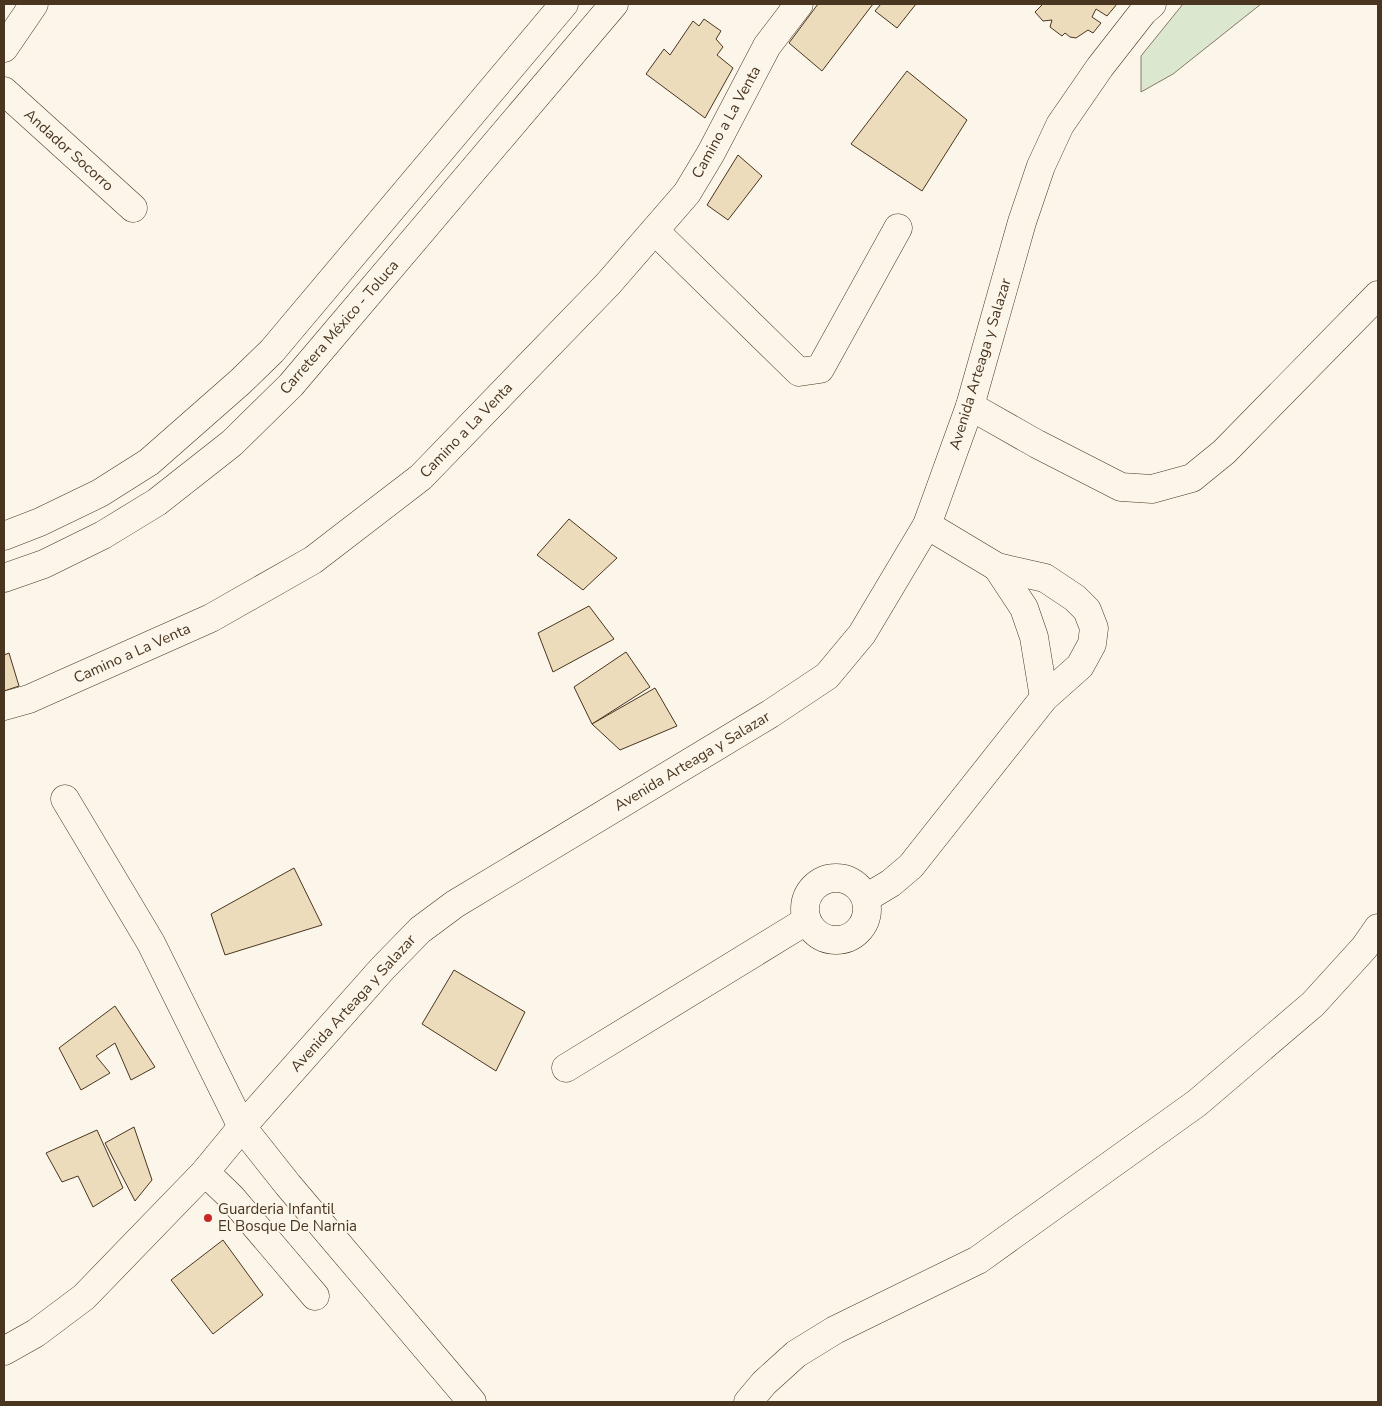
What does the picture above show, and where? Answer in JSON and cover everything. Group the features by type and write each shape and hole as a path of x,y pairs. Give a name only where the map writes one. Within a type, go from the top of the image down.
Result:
{"street":[{"path":"4,48 34,4"},
{"path":"4,536 40,522 100,494 149,462 240,382 272,351 564,4"},
{"name":"Carretera México - Toluca","path":"4,578 44,564 103,535 157,502 232,443 291,385 614,4"},
{"name":"Camino a La Venta","path":"4,706 29,699 211,618 313,560 421,477 601,291 687,193 711,153 767,46 799,4"},
{"name":"Avenida Arteaga y Salazar","path":"4,1350 36,1333 84,1296 205,1172 242,1127 376,976 420,930 455,904 770,714 827,676 862,634 926,525 970,406 1022,222 1041,166 1060,125 1100,67 1143,12 1152,4"},
{"name":"Andador Socorro","path":"4,91 133,208"},
{"path":"655,231 799,372 820,369 898,228"},
{"path":"970,406 1037,444 1121,487 1152,489 1192,478 1224,452 1378,295"},
{"path":"866,898 891,883 911,866 1044,698 1080,666 1092,644 1094,628 1087,610 1075,598 1045,578 997,567 926,525"},
{"path":"997,567 1024,608 1034,637 1044,698"},
{"path":"65,799 152,943 242,1127 288,1185 472,1402"},
{"path":"840,878 856,884 866,898 868,914 861,929 848,939 831,940 816,934 806,921 804,904 811,889 824,879 840,878"},
{"path":"566,1068 806,921"},
{"path":"748,1402 764,1383 796,1354 834,1330 978,1260 1197,1103 1313,1004 1364,948 1378,928"},
{"path":"205,1172 231,1197 315,1296"}],"green space":[{"path":"1183,4 1261,4 1173,74 1141,92 1141,56"}],"building":[{"path":"818,4 873,4 822,71 789,43"},
{"path":"881,4 916,4 897,28 875,11"},
{"path":"1043,4 1117,4 1107,16 1096,9 1092,17 1101,23 1093,33 1088,30 1076,38 1070,37 1065,33 1062,36 1050,27 1052,20 1043,21 1035,12"},
{"path":"704,19 721,31 716,39 723,47 717,55 733,68 705,118 646,74 664,49 670,55 693,21 699,26"},
{"path":"907,71 967,120 922,191 851,144"},
{"path":"738,155 762,176 728,220 707,205"},
{"path":"569,519 617,558 583,590 537,555"},
{"path":"589,606 614,639 553,672 538,633"},
{"path":"626,652 650,687 592,724 574,687"},
{"path":"9,653 19,686 4,691 4,655"},
{"path":"655,688 677,726 620,750 592,724"},
{"path":"294,868 322,925 225,955 211,914"},
{"path":"454,970 525,1012 496,1071 422,1024"},
{"path":"115,1006 155,1067 131,1080 115,1043 96,1056 110,1073 81,1090 59,1048"},
{"path":"134,1127 152,1180 135,1201 105,1143"},
{"path":"97,1130 123,1188 93,1207 78,1176 62,1182 46,1153"},
{"path":"223,1240 263,1295 213,1334 171,1280"}],"place":[{"name":"Guarderia Infantil El Bosque De Narnia","path":"208,1218"}]}
